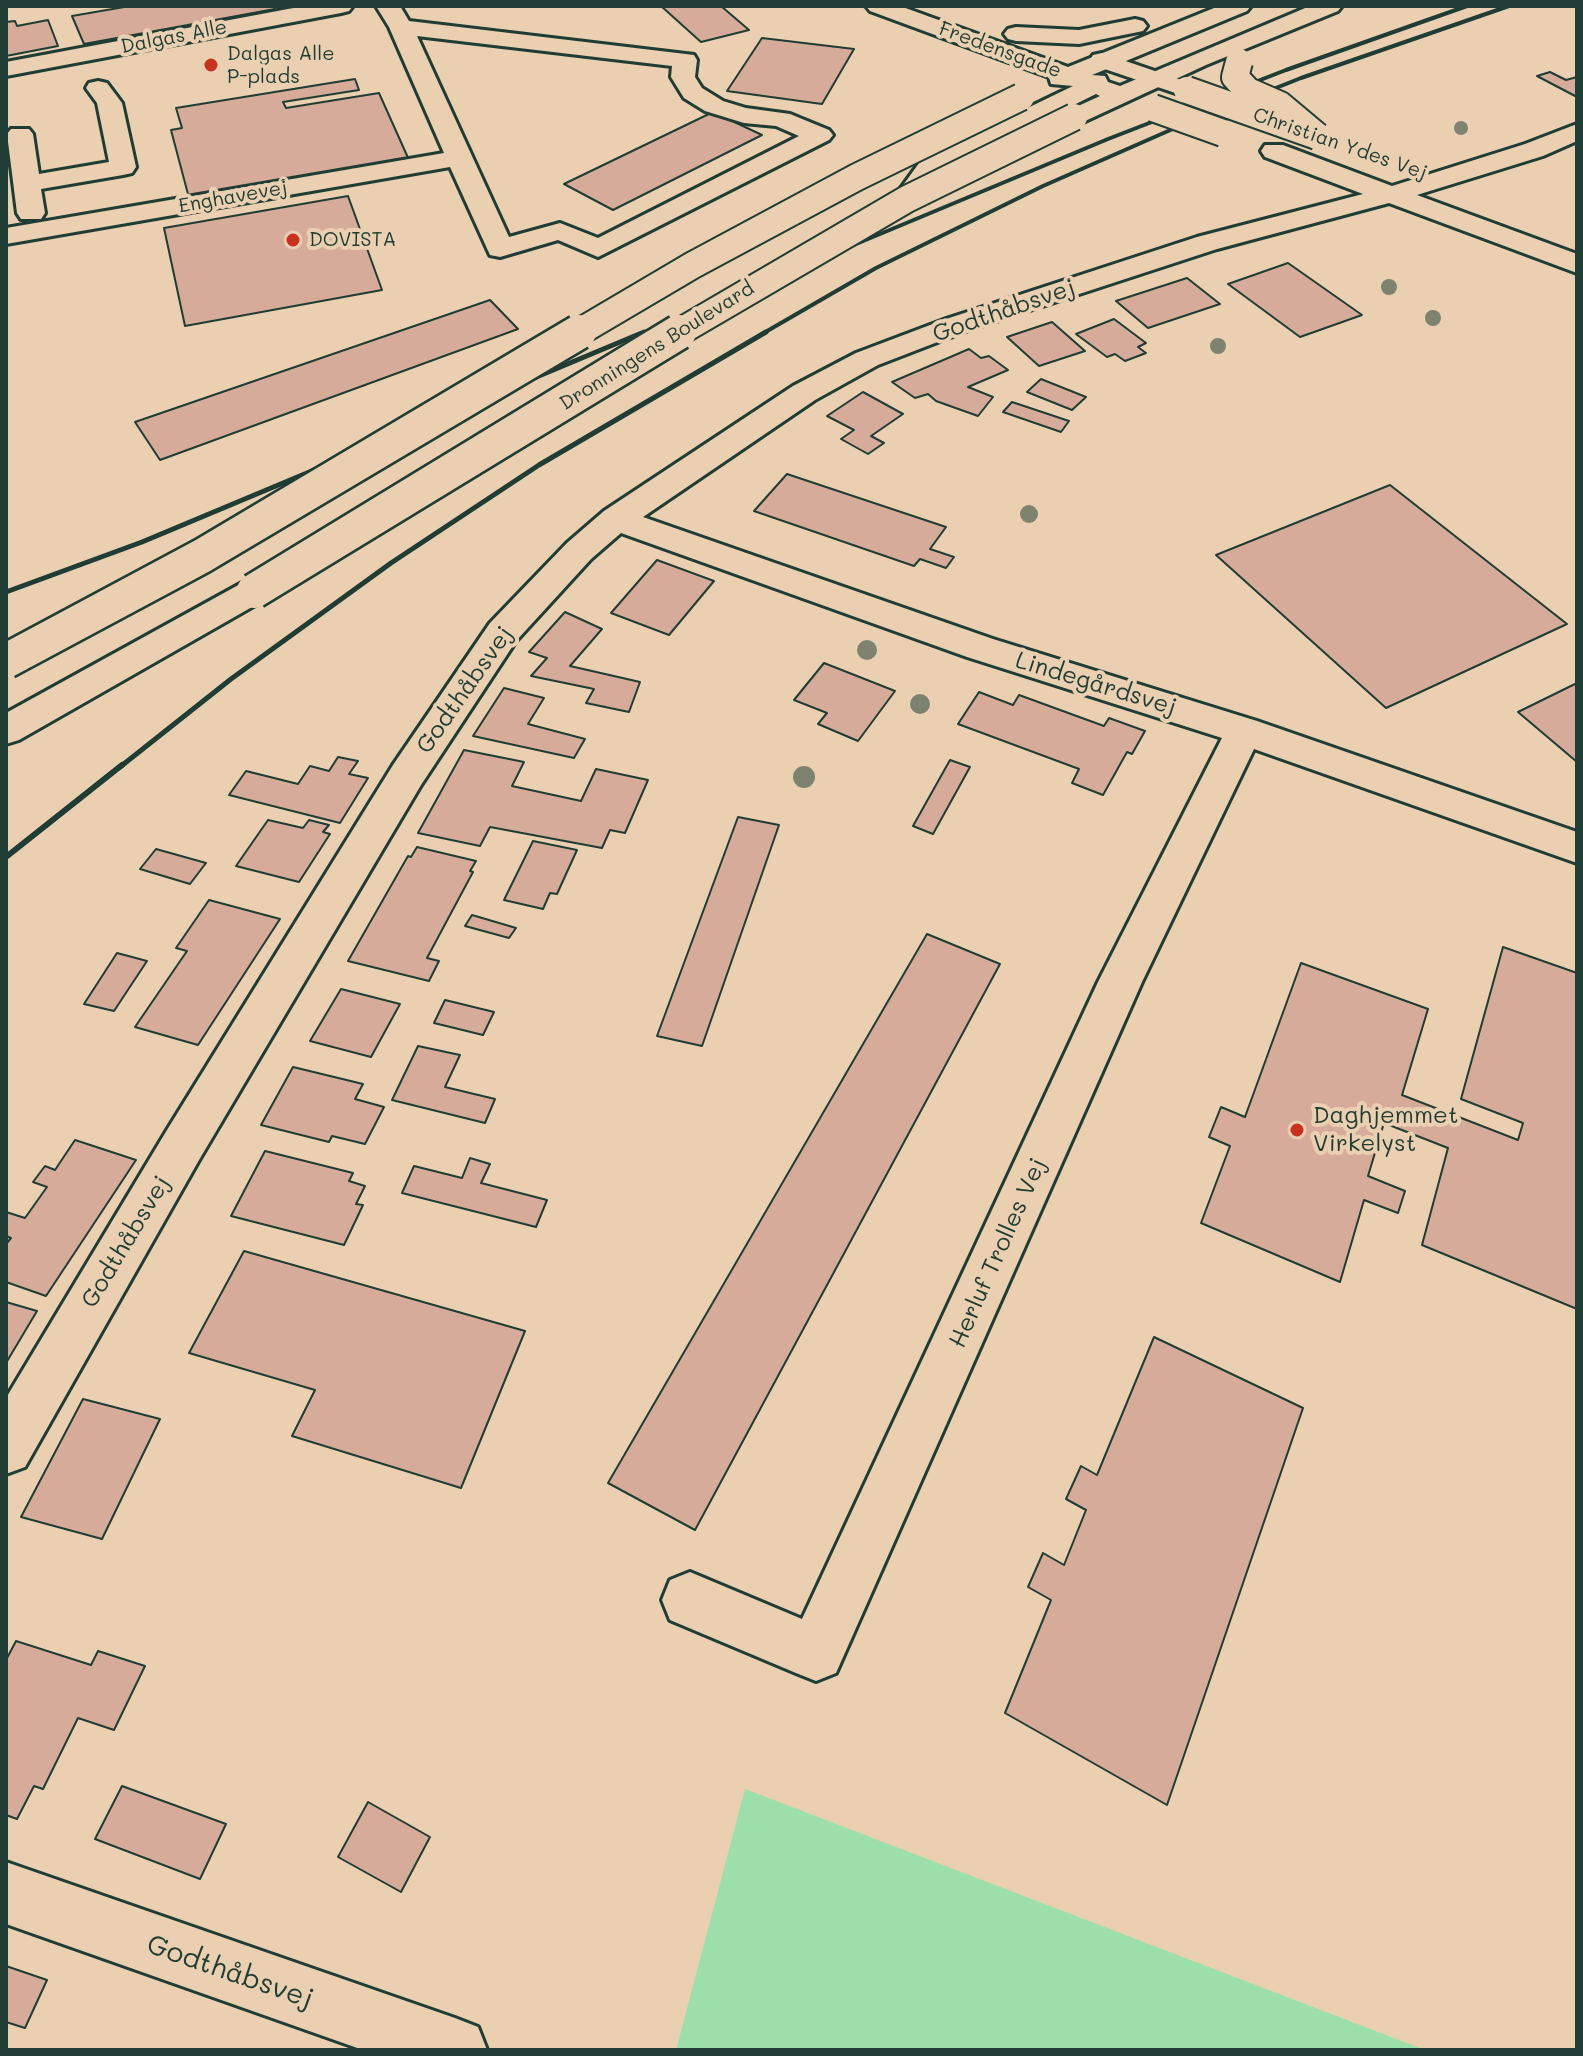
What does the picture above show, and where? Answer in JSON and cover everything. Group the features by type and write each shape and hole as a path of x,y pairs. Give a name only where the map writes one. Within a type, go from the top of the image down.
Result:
{"street":[{"name":"Dalgas Alle","path":"6,69 299,10 341,6"},
{"name":"Fredensgade","path":"878,6 1121,95"},
{"name":"Fredensgade","path":"942,6 1016,34 1102,60"},
{"path":"1016,34 1079,37 1127,29 1190,6"},
{"name":"Dronningens Boulevard","path":"6,661 202,556 693,265 857,177 1069,74 1239,6"},
{"path":"1121,95 1130,70 1167,49 1272,6"},
{"name":"Dronningens Boulevard","path":"6,730 254,591 537,421 742,293 1062,112 1121,95 1339,10"},
{"path":"1317,136 1280,105 1248,91 1235,77 1239,62 1339,10"},
{"path":"395,17 685,60 683,77 693,93 714,106 744,115 781,119 820,135 598,249 560,231 500,249 395,17"},
{"path":"1062,112 1095,85 1102,60"},
{"name":"Christian Ydes Vej","path":"1102,60 1346,146"},
{"path":"27,184 123,167 109,103 98,88"},
{"name":"Christian Ydes Vej","path":"1121,95 1577,264"},
{"name":"Godthåbsvej","path":"1207,243 1304,195 1354,179 1533,131 1577,125"},
{"name":"Godthåbsvej","path":"6,1448 183,1145 407,775 503,632 579,551 616,519 791,401 867,359 956,325 1207,243 1393,194 1534,150 1577,132"},
{"path":"20,134 33,231"},
{"name":"Enghavevej","path":"6,236 459,158"},
{"name":"Christian Ydes Vej","path":"1407,163 1481,194"},
{"name":"Lindegårdsvej","path":"616,519 980,648 1244,731 1577,848"},
{"name":"Herluf Trolles Vej","path":"690,1600 816,1653 1120,982 1244,731"},
{"name":"Godthåbsvej","path":"6,1893 455,2050"}],"green space":[{"path":"745,1789 1425,2050 676,2050"}],"building":[{"path":"130,6 273,6 275,9 84,44 72,16"},
{"path":"661,6 721,6 749,30 701,42"},
{"path":"48,20 58,46 6,56 6,22 15,21 17,26"},
{"path":"762,38 854,49 822,104 727,91"},
{"path":"1550,72 1566,80 1577,77 1577,97 1537,76"},
{"path":"355,79 359,90 283,102 286,108 379,93 409,160 189,198 171,130 182,128 176,108"},
{"path":"713,112 762,135 613,210 564,184"},
{"path":"348,196 382,290 185,326 164,228"},
{"path":"1288,263 1362,315 1300,337 1228,284"},
{"path":"1187,278 1220,304 1148,328 1116,301"},
{"path":"490,300 518,329 160,460 135,422"},
{"path":"1114,319 1146,343 1138,347 1146,353 1125,361 1115,354 1107,357 1076,334"},
{"path":"1052,322 1085,351 1039,366 1007,337"},
{"path":"969,349 981,358 989,356 1008,370 968,387 993,397 978,416 936,401 928,394 915,398 892,382"},
{"path":"1041,379 1086,397 1072,410 1027,392"},
{"path":"863,392 903,414 871,436 884,443 868,454 841,439 854,430 827,416"},
{"path":"1012,402 1069,421 1061,432 1003,412"},
{"path":"787,474 946,527 930,549 954,557 946,568 920,559 914,566 754,511"},
{"path":"1390,485 1567,624 1386,708 1216,555"},
{"path":"657,560 714,581 669,635 611,613"},
{"path":"565,612 602,629 570,666 640,682 629,712 586,703 594,689 531,676 547,658 529,652"},
{"path":"824,663 895,691 858,741 818,724 827,713 794,700"},
{"path":"1577,683 1577,762 1518,712"},
{"path":"504,688 544,698 528,724 585,739 574,758 473,736"},
{"path":"979,692 1013,705 1019,695 1104,726 1109,718 1145,731 1132,754 1127,752 1103,795 1072,783 1079,769 958,724"},
{"path":"464,750 524,762 512,786 581,801 596,769 648,780 625,833 610,830 602,848 490,827 480,846 418,833"},
{"path":"338,757 358,761 349,774 368,778 340,823 229,795 246,771 298,784 310,766 329,771"},
{"path":"950,760 970,767 933,834 913,826"},
{"path":"738,817 779,825 702,1046 657,1036"},
{"path":"268,820 303,828 309,820 329,825 323,832 330,834 299,882 236,866"},
{"path":"533,841 577,850 557,894 550,893 543,909 504,900"},
{"path":"417,847 476,861 427,958 439,961 429,981 348,961 408,856 411,857"},
{"path":"156,849 206,863 190,884 140,869"},
{"path":"209,900 280,919 198,1045 135,1027 187,951 176,948"},
{"path":"472,915 516,928 509,938 465,926"},
{"path":"927,934 1000,964 695,1530 608,1483"},
{"name":"Daghjemmet Virkelyst","path":"1503,947 1577,973 1577,1309 1422,1245 1448,1148 1384,1123 1368,1176 1405,1191 1398,1213 1364,1200 1340,1282 1201,1223 1230,1146 1209,1137 1221,1107 1245,1117 1301,963 1428,1009 1402,1095 1518,1140 1523,1123 1461,1099"},
{"path":"117,953 147,961 114,1011 84,1004"},
{"path":"341,989 400,1004 371,1057 310,1041"},
{"path":"445,1000 494,1012 483,1035 434,1023"},
{"path":"418,1046 460,1055 445,1087 495,1099 485,1123 392,1100"},
{"path":"293,1067 363,1084 355,1099 384,1107 365,1144 332,1136 329,1142 261,1125"},
{"path":"75,1140 136,1160 46,1296 6,1282 6,1244 11,1238 6,1236 6,1212 25,1218 47,1187 33,1182 45,1166 55,1170"},
{"path":"265,1151 353,1173 349,1181 365,1186 356,1204 363,1205 344,1245 231,1216"},
{"path":"470,1158 490,1164 481,1183 547,1200 536,1227 402,1193 414,1166 462,1178"},
{"path":"244,1251 525,1331 461,1488 292,1436 315,1390 189,1353"},
{"path":"6,1302 37,1311 6,1363"},
{"path":"1154,1337 1303,1408 1167,1805 1005,1713 1051,1600 1028,1587 1043,1553 1064,1565 1086,1510 1066,1499 1081,1466 1097,1475"},
{"path":"83,1399 160,1419 102,1539 21,1517"},
{"path":"16,1641 91,1665 98,1651 145,1666 114,1730 78,1718 43,1789 34,1786 17,1819 6,1815 6,1660"},
{"path":"122,1786 226,1824 200,1879 95,1839"},
{"path":"368,1802 430,1837 401,1892 338,1857"},
{"path":"6,1966 47,1980 25,2028 6,2022"}],"railway":[{"path":"640,334 1108,139 1286,70 1467,6"},
{"path":"762,334 876,268 1043,186 1175,128 1301,78 1509,6"},
{"path":"6,592 142,542 644,332"},
{"path":"120,767 231,679 391,563 539,465 766,332"},
{"path":"6,857 122,765"}],"place":[{"name":"Dalgas Alle P-plads","path":"211,65"},
{"name":"DOVISTA","path":"293,240"},
{"name":"Daghjemmet Virkelyst","path":"1297,1130"}]}
